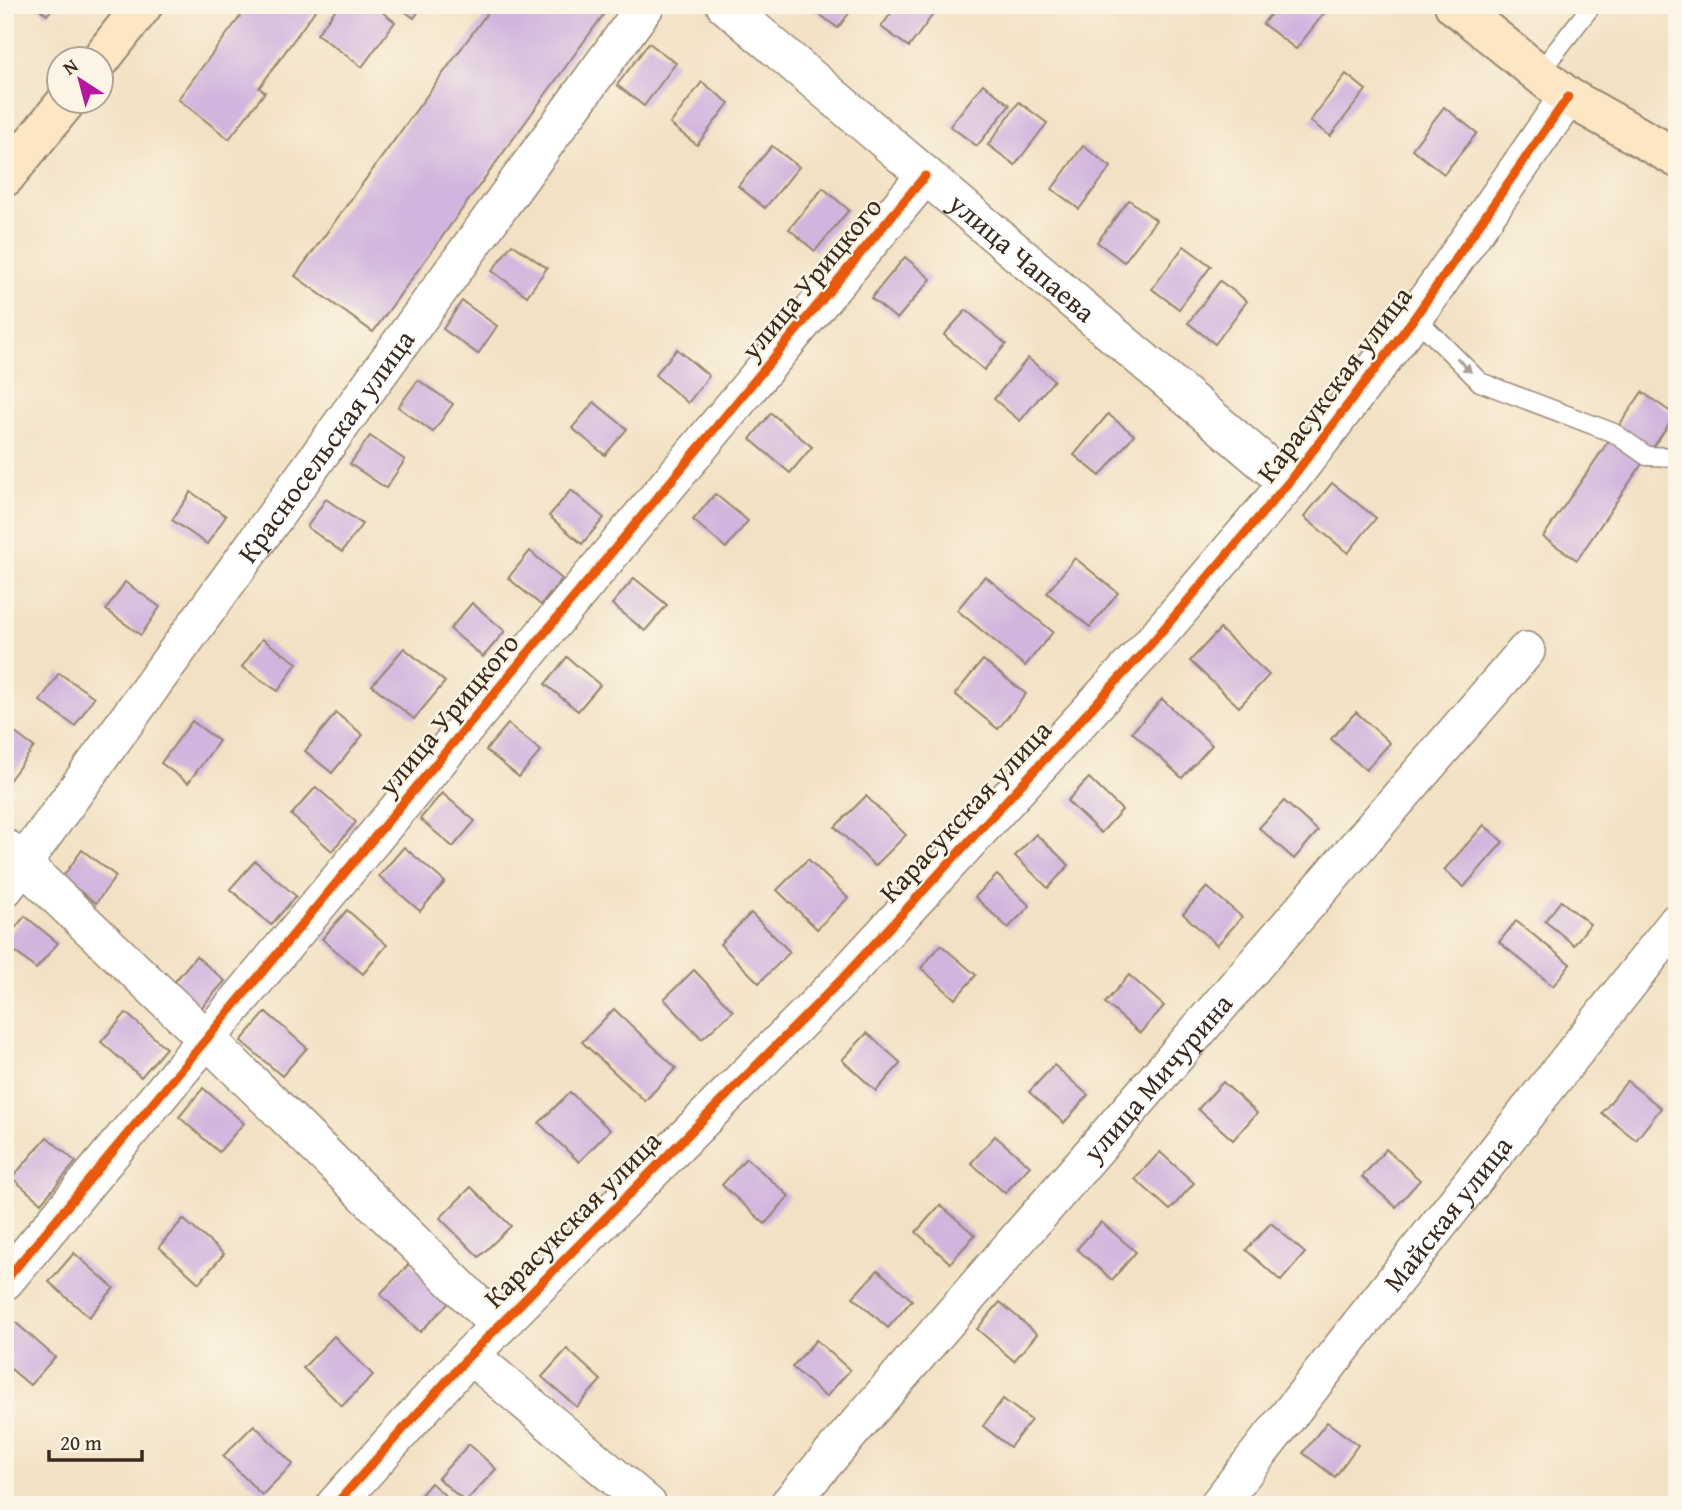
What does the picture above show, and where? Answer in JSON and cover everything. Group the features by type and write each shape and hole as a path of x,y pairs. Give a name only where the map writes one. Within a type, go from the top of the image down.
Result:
{"main road":[{"path":"111,46 144,5"},
{"path":"1454,5 1553,85 1677,158"},
{"path":"5,177 55,116"}],"street":[{"name":"Красносельская улица","path":"11,866 646,5"},
{"name":"улица Чапаева","path":"725,5 1288,483"},
{"name":"Карасукская улица","path":"335,1505 470,1355 839,981 1140,655 1288,483 1415,317 1553,85"},
{"name":"улица Урицкого","path":"5,1281 925,176"},
{"name":"улица Мичурина","path":"788,1505 1526,650"},
{"path":"11,866 207,1039 499,1326"},
{"name":"Майская улица","path":"1218,1505 1677,922"},
{"path":"470,1355 648,1505"}],"lane":[{"path":"1553,85 1592,5"},
{"path":"1415,317 1480,382 1614,433 1647,456 1677,457"}],"building":[{"path":"35,5 55,5 47,15"},
{"path":"249,5 319,5 259,88 265,92 229,139 178,99"},
{"path":"339,5 373,5 395,22 362,67 317,34"},
{"path":"396,5 423,5 414,18"},
{"path":"493,5 609,7 373,332 295,276"},
{"path":"812,5 855,5 838,28 811,8"},
{"path":"897,5 940,5 909,47 881,27"},
{"path":"1277,5 1325,5 1328,8 1296,49 1263,24"},
{"path":"649,43 676,63 644,106 617,85"},
{"path":"1346,74 1366,90 1330,136 1310,121"},
{"path":"702,82 729,103 697,145 670,124"},
{"path":"983,84 1010,105 977,146 950,126"},
{"path":"1019,102 1047,123 1015,165 988,145"},
{"path":"1444,107 1477,133 1444,174 1412,149"},
{"path":"772,146 799,167 765,208 738,186"},
{"path":"1083,146 1111,167 1079,209 1052,189"},
{"path":"823,188 849,210 815,251 789,229"},
{"path":"1129,200 1156,220 1124,262 1097,242"},
{"path":"512,244 547,268 527,296 492,271"},
{"path":"1184,246 1211,266 1179,309 1152,289"},
{"path":"905,257 931,279 897,319 871,298"},
{"path":"1220,281 1247,301 1215,344 1188,323"},
{"path":"462,301 497,326 478,354 443,329"},
{"path":"966,310 1006,344 984,370 944,335"},
{"path":"677,349 709,376 688,403 655,375"},
{"path":"1028,358 1054,380 1020,421 994,399"},
{"path":"418,380 453,404 433,432 398,407"},
{"path":"1642,392 1675,415 1577,560 1543,537"},
{"path":"594,402 627,429 605,455 572,428"},
{"path":"771,413 812,447 790,473 750,439"},
{"path":"1108,414 1134,435 1100,476 1074,455"},
{"path":"370,436 405,460 386,488 350,464"},
{"path":"1332,483 1376,518 1348,553 1304,517"},
{"path":"571,490 604,518 582,544 549,516"},
{"path":"191,492 226,516 207,544 172,520"},
{"path":"715,494 748,521 726,548 693,520"},
{"path":"326,499 362,524 342,552 307,527"},
{"path":"530,551 562,579 541,605 508,578"},
{"path":"1075,558 1118,593 1090,627 1047,593"},
{"path":"985,576 1053,632 1025,666 957,610"},
{"path":"634,578 667,605 645,631 612,604"},
{"path":"125,582 160,607 141,635 106,610"},
{"path":"472,603 505,631 483,657 450,629"},
{"path":"1220,629 1269,675 1239,707 1190,661"},
{"path":"262,639 297,663 278,691 242,667"},
{"path":"404,648 445,682 414,719 372,685"},
{"path":"567,657 600,685 578,711 545,684"},
{"path":"983,660 1026,694 998,729 955,694"},
{"path":"59,673 94,697 75,726 40,701"},
{"path":"1162,699 1212,745 1182,778 1132,732"},
{"path":"1356,712 1390,743 1366,770 1331,739"},
{"path":"336,713 363,735 332,773 305,751"},
{"path":"192,721 219,741 188,783 161,763"},
{"path":"508,724 541,751 519,777 486,750"},
{"path":"7,727 34,747 8,782 5,779"},
{"path":"1089,778 1122,810 1101,833 1067,801"},
{"path":"316,787 356,822 332,851 291,815"},
{"path":"442,793 475,821 453,847 420,819"},
{"path":"866,796 906,835 875,866 835,827"},
{"path":"1284,801 1318,831 1294,859 1259,828"},
{"path":"1484,825 1503,842 1464,887 1444,870"},
{"path":"1036,834 1069,865 1048,888 1015,856"},
{"path":"404,847 445,882 420,911 379,876"},
{"path":"82,850 116,876 96,903 62,878"},
{"path":"808,859 848,898 817,929 777,890"},
{"path":"255,861 296,896 271,925 230,889"},
{"path":"997,875 1030,906 1008,928 975,897"},
{"path":"1207,887 1242,917 1217,945 1183,914"},
{"path":"1561,901 1590,924 1574,945 1545,921"},
{"path":"347,910 387,945 363,974 322,939"},
{"path":"751,913 790,952 759,983 720,944"},
{"path":"25,916 58,943 36,969 5,943"},
{"path":"1516,921 1570,964 1553,986 1499,942"},
{"path":"941,945 976,975 955,999 921,968"},
{"path":"196,956 225,981 200,1009 172,985"},
{"path":"694,970 733,1011 702,1039 664,999"},
{"path":"1129,975 1164,1006 1140,1033 1105,1003"},
{"path":"614,1009 676,1068 645,1101 582,1042"},
{"path":"266,1012 307,1048 282,1076 241,1041"},
{"path":"126,1013 166,1048 141,1077 101,1042"},
{"path":"867,1033 901,1063 876,1091 842,1060"},
{"path":"1054,1065 1088,1095 1064,1123 1029,1092"},
{"path":"1627,1081 1661,1108 1636,1140 1602,1113"},
{"path":"1223,1082 1257,1113 1233,1140 1198,1109"},
{"path":"203,1088 244,1123 219,1152 179,1117"},
{"path":"570,1092 610,1130 579,1162 539,1123"},
{"path":"995,1136 1030,1166 1005,1193 971,1163"},
{"path":"47,1137 76,1162 41,1203 12,1178"},
{"path":"1386,1149 1420,1180 1396,1207 1362,1177"},
{"path":"1160,1152 1194,1183 1170,1210 1135,1179"},
{"path":"746,1158 789,1196 765,1224 722,1185"},
{"path":"471,1187 511,1226 479,1257 440,1218"},
{"path":"940,1205 975,1235 950,1263 916,1232"},
{"path":"183,1219 224,1254 199,1283 159,1247"},
{"path":"1101,1222 1136,1252 1112,1280 1077,1249"},
{"path":"1271,1223 1305,1253 1281,1281 1246,1250"},
{"path":"74,1253 114,1288 89,1317 49,1282"},
{"path":"411,1262 451,1301 420,1332 380,1294"},
{"path":"878,1270 912,1300 888,1328 853,1297"},
{"path":"1000,1302 1037,1334 1014,1361 977,1329"},
{"path":"15,1322 55,1357 30,1385 5,1364 5,1332"},
{"path":"334,1336 373,1375 342,1406 303,1368"},
{"path":"816,1340 850,1370 826,1397 792,1367"},
{"path":"567,1349 601,1380 577,1407 542,1377"},
{"path":"1003,1399 1031,1420 1010,1447 983,1426"},
{"path":"1327,1422 1358,1445 1335,1477 1303,1453"},
{"path":"254,1425 293,1464 262,1495 223,1456"},
{"path":"469,1444 496,1469 465,1502 438,1478"},
{"path":"431,1483 456,1505 412,1505"}],"cycle path":[{"path":"335,1505 470,1355 840,981 1150,645 1288,483 1415,317 1568,97"},
{"path":"5,1281 925,176"}]}
